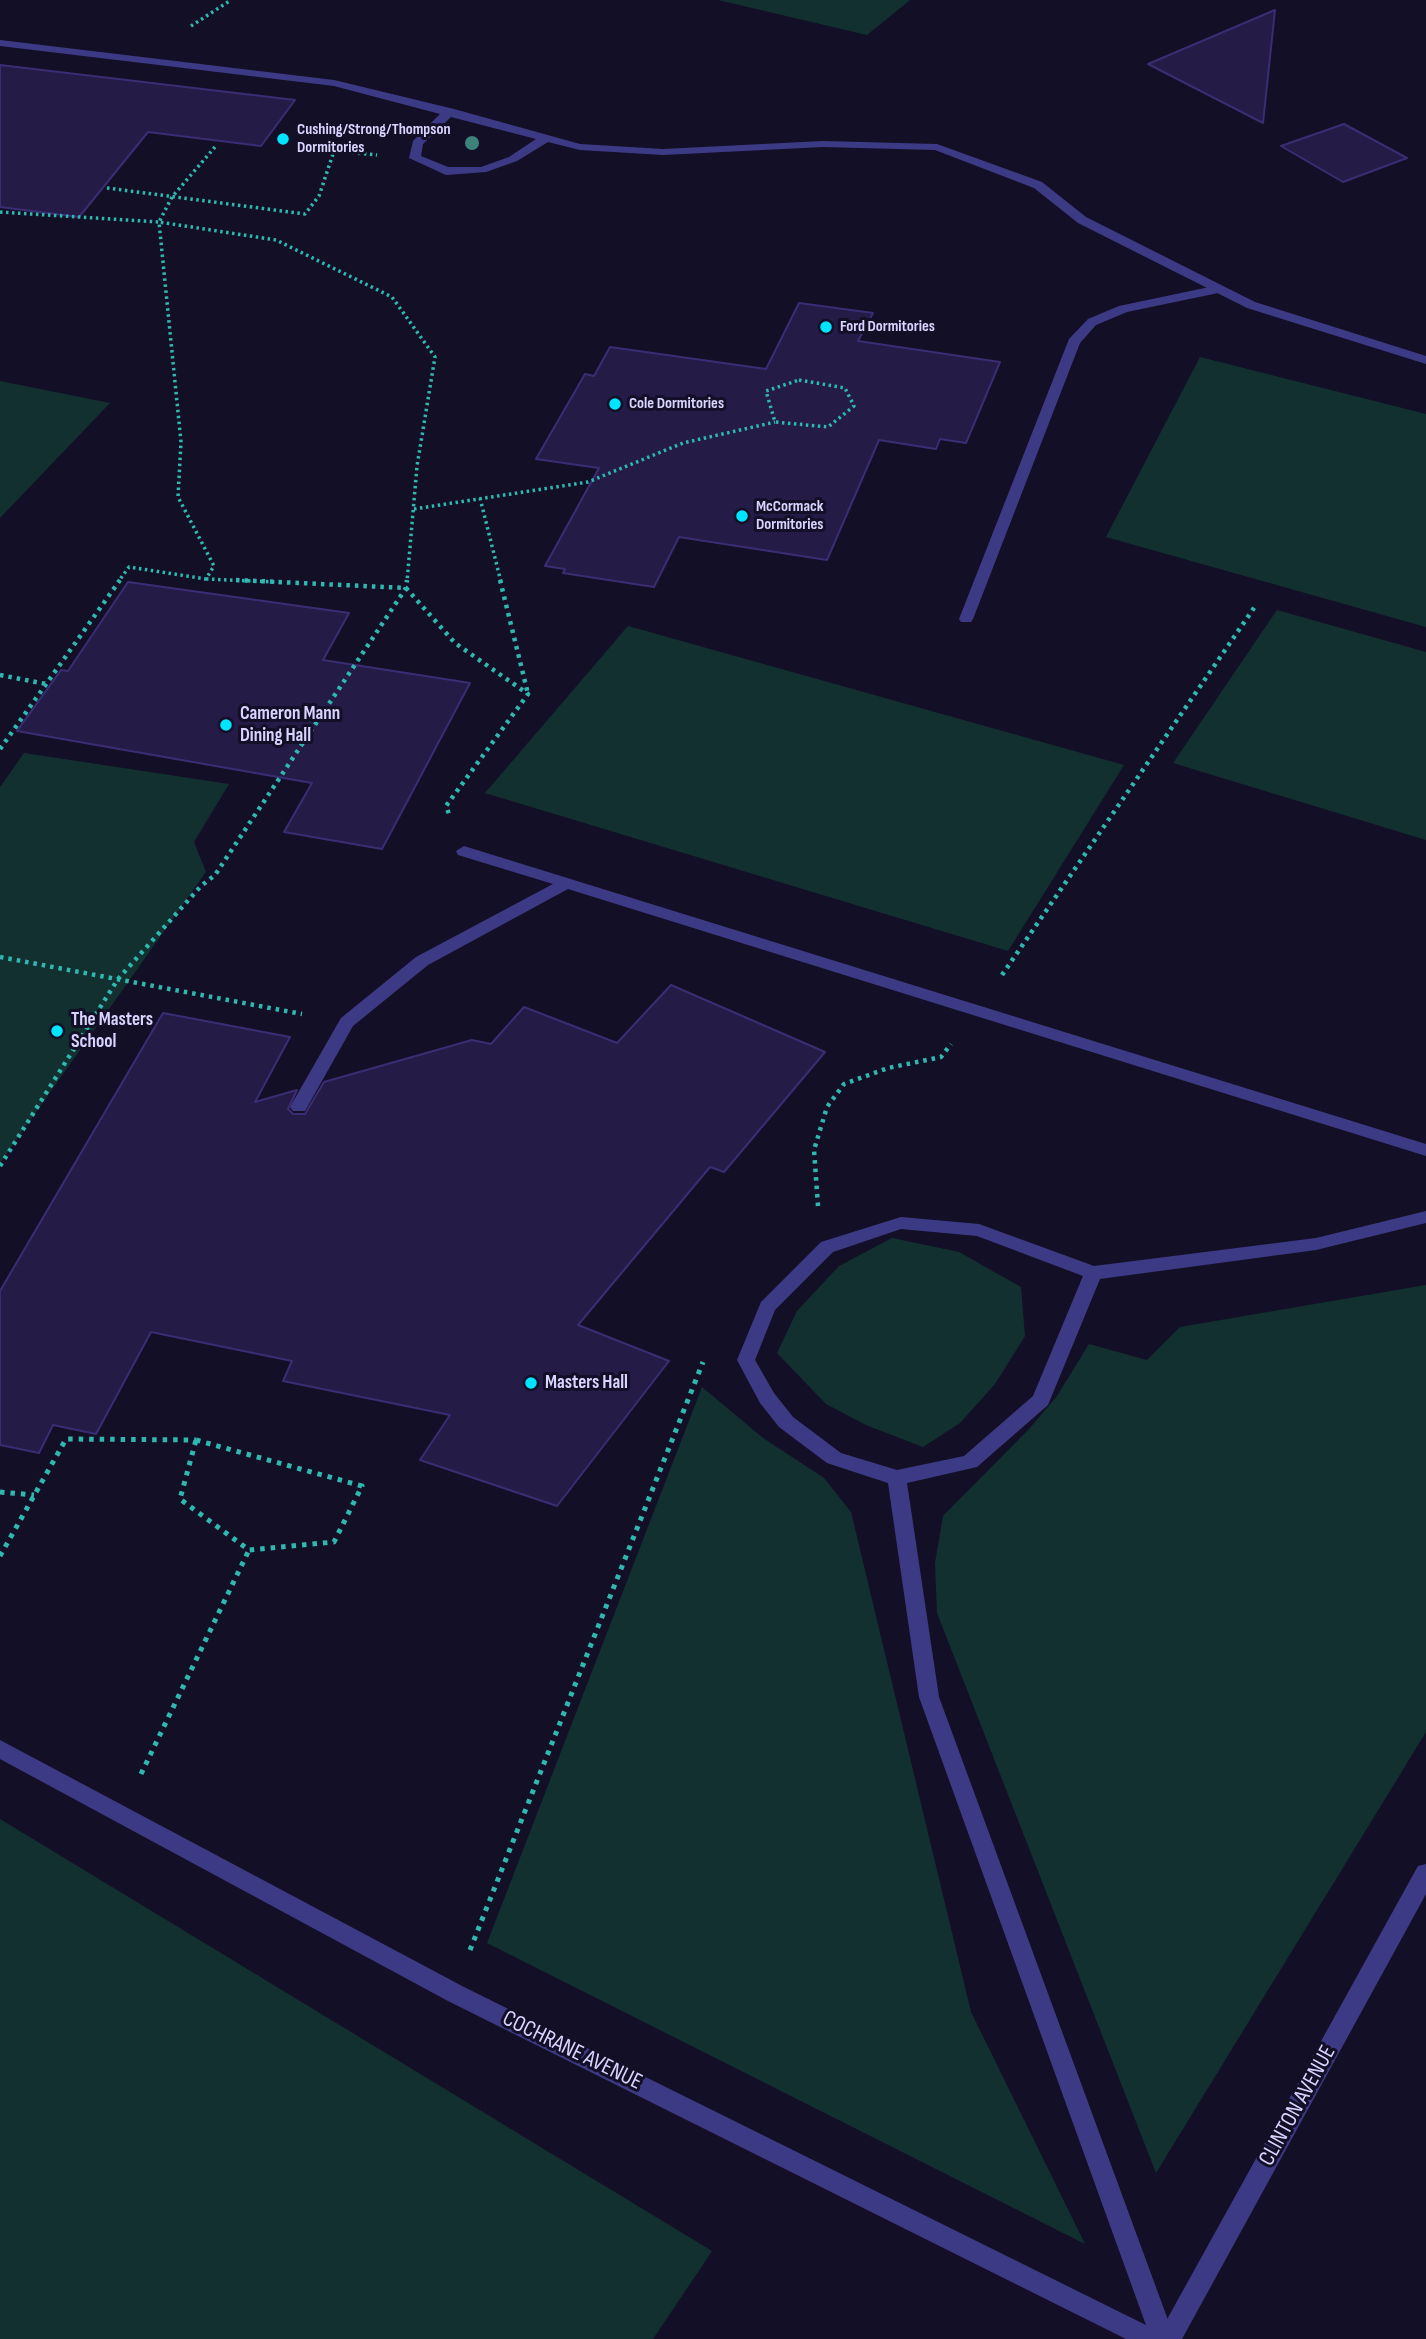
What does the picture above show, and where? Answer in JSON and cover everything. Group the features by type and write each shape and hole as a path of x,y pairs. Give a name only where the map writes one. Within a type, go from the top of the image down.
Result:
{"street":[{"path":"0,43 334,83 450,111 580,147 663,152 823,144 937,148 1038,185 1082,220 1251,305 1426,360"},
{"path":"450,111 417,144 415,158 446,171 482,170 513,159 546,138"},
{"path":"966,619 1074,342 1092,322 1123,309 1219,289"},
{"path":"464,851 1426,1150"},
{"path":"299,1107 347,1022 422,961 567,883"},
{"path":"1093,1273 1041,1400 970,1462 897,1478 834,1458 786,1422 767,1398 747,1360 767,1307 827,1247 901,1223 979,1230 1093,1273 1316,1244 1426,1217"},
{"path":"897,1478 929,1697 1163,2339"},
{"name":"COCHRANE AVENUE","path":"0,1749 456,1994 1151,2339"},
{"name":"CLINTON AVENUE","path":"1169,2339 1426,1873"}],"path":[{"path":"206,579 214,566 178,497 181,442 159,222 172,197 215,148"},
{"path":"107,188 305,214 319,196 334,151 415,158"},
{"path":"0,212 159,222 276,240 392,297 435,357 417,466 406,588 215,875 201,886 118,979 0,1166"},
{"path":"414,509 588,482 683,443 775,422 828,427 854,406 845,388 799,380 766,391 775,422"},
{"path":"464,851 446,806 528,694 480,498"},
{"path":"0,749 129,567 206,579 406,588 455,643 528,694"},
{"path":"827,1247 819,1226 814,1150 827,1107 844,1084 888,1068 941,1057 978,1011 1256,605"},
{"path":"0,675 47,684"},
{"path":"0,957 347,1022"},
{"path":"456,1994 468,1954 705,1357 747,1360"},
{"path":"0,1556 66,1439 196,1440 362,1486 334,1542 249,1550 180,1499 196,1440"},
{"path":"0,1492 34,1495"},
{"path":"121,1816 249,1550"}],"green space":[{"path":"718,0 910,0 867,35"},
{"path":"1200,357 1426,414 1426,627 1106,537"},
{"path":"0,381 110,403 0,518"},
{"path":"1277,610 1426,652 1426,840 1173,763"},
{"path":"628,626 1124,765 1008,951 485,793"},
{"path":"24,753 229,784 194,842 206,872 0,1163 0,787"},
{"path":"892,1238 959,1252 1021,1287 1025,1336 995,1384 960,1423 923,1447 866,1425 826,1404 777,1353 797,1311 839,1266"},
{"path":"1426,1285 1426,1732 1156,2173 937,1613 935,1563 943,1516 1029,1429 1057,1396 1089,1344 1147,1360 1180,1327"},
{"path":"702,1387 763,1438 824,1478 851,1512 971,2012 1085,2244 487,1943"},
{"path":"0,1819 712,2251 653,2339 0,2339"}],"building":[{"path":"1275,10 1263,123 1148,64"},
{"name":"Cushing/Strong/Thompson Dormitories","path":"0,65 295,100 261,146 148,132 79,217 0,207"},
{"path":"1344,124 1407,158 1343,182 1281,146"},
{"path":"799,303 873,313 858,341 1000,362 966,443 940,439 936,449 879,440 827,560 679,537 654,587 563,573 565,569 545,566 599,468 536,459 585,374 594,376 610,347 766,369"},
{"path":"128,582 349,613 323,660 470,683 382,849 284,832 312,783 17,731 61,670 68,671"},
{"path":"671,985 825,1052 724,1172 710,1167 578,1325 669,1361 557,1506 420,1460 450,1415 283,1381 292,1361 151,1332 96,1434 53,1425 39,1453 0,1445 0,1291 163,1013 290,1037 255,1102 297,1090 288,1109 293,1114 305,1114 324,1082 472,1040 491,1044 524,1007 617,1043"}],"place":[{"name":"Cushing/Strong/Thompson Dormitories","path":"283,139"},
{"name":"Ford Dormitories","path":"826,327"},
{"name":"Cole Dormitories","path":"615,404"},
{"name":"McCormack Dormitories","path":"742,516"},
{"name":"Cameron Mann Dining Hall","path":"226,725"},
{"name":"The Masters School","path":"57,1031"},
{"name":"Masters Hall","path":"531,1383"}]}
